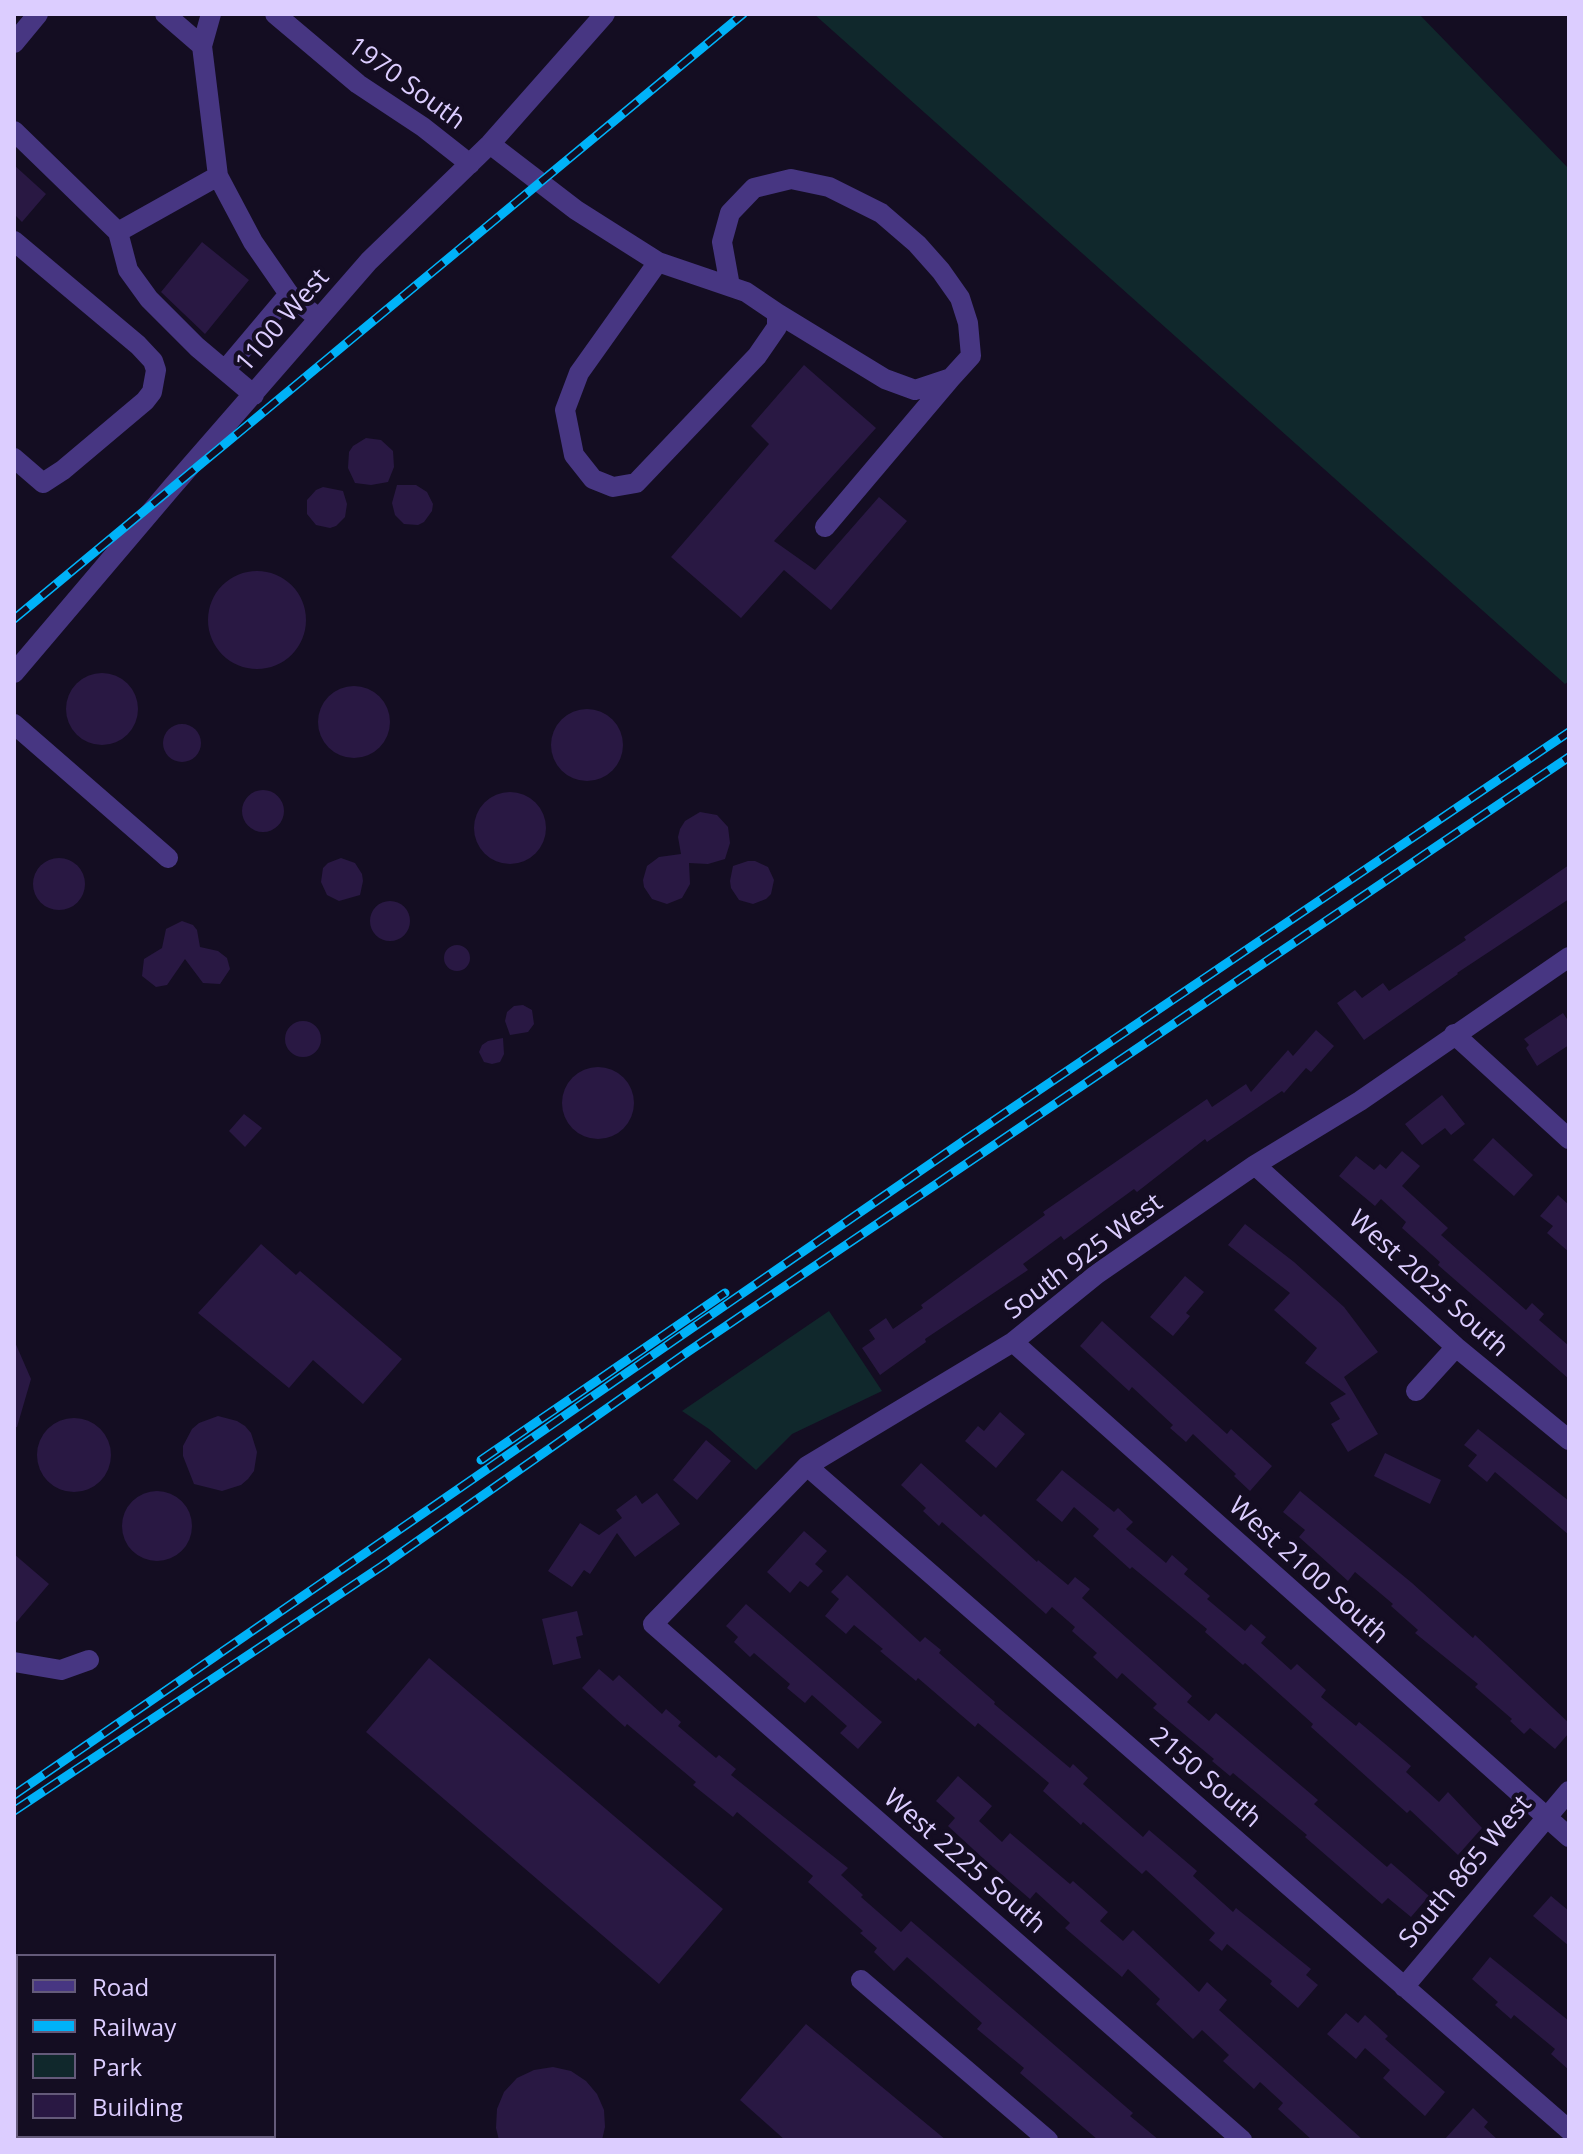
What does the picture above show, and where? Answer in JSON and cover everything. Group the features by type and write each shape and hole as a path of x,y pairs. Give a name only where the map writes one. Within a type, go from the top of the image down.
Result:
{"street":[{"path":"14,43 38,14"},
{"path":"165,14 202,46"},
{"path":"211,14 202,46 218,176 253,242 289,294 318,318"},
{"name":"1970 South","path":"275,14 358,84 423,127 470,164"},
{"name":"1100 West","path":"14,673 318,318 414,215 490,144 605,14"},
{"path":"14,131 118,232 128,270 149,299 254,395"},
{"path":"490,144 576,210 658,262 746,292 885,379 915,390 951,378"},
{"path":"118,232 218,176"},
{"path":"730,286 722,242 730,213 754,188 791,179 829,187 881,213 917,244 960,298 968,323 971,356 825,527"},
{"path":"14,241 138,345 153,361 156,370 152,392 145,401 43,483 14,458"},
{"path":"658,262 579,373 565,410 574,455 593,479 613,487 636,483 757,356 777,327 777,313"},
{"path":"225,370 289,294"},
{"path":"14,724 168,858"},
{"name":"South 925 West","path":"653,1624 807,1466 1013,1342 1097,1274 1255,1165 1360,1101 1569,957"},
{"path":"1454,1034 1569,1139"},
{"name":"West 2025 South","path":"1255,1165 1456,1347 1569,1440"},
{"name":"West 2100 South","path":"1013,1342 1569,1837"},
{"path":"1416,1391 1456,1347"},
{"name":"2150 South","path":"807,1466 1569,2130"},
{"name":"West 2225 South","path":"653,1624 1242,2140"},
{"path":"14,1662 61,1670 89,1660"},
{"name":"South 865 West","path":"1404,1987 1569,1791"},
{"path":"861,1980 1048,2140"}],"green space":[{"path":"814,14 1419,14 1569,169 1569,681 1565,684"},
{"path":"829,1311 882,1391 792,1434 756,1470 709,1429 682,1411"}],"building":[{"path":"14,165 46,194 22,222 14,214"},
{"path":"202,242 249,280 205,334 161,292"},
{"path":"804,365 876,428 774,541 815,570 879,497 907,521 831,610 784,570 741,618 671,557 769,444 751,426"},
{"path":"366,438 381,440 393,451 394,467 388,482 371,485 355,483 348,468 349,452"},
{"path":"397,485 416,485 427,492 433,504 424,522 404,524 395,515 392,503"},
{"path":"323,487 343,491 347,504 345,517 330,528 316,525 307,514 307,500"},
{"path":"257,571 276,575 291,586 302,601 306,620 302,639 291,654 276,665 257,669 238,665 223,654 212,639 208,620 212,601 223,586 238,575"},
{"path":"109,673 128,683 136,695 136,723 128,735 116,743 95,745 76,735 68,723 66,702 76,683 88,675"},
{"path":"361,686 380,696 388,708 388,736 380,748 368,756 347,758 328,748 320,736 318,715 328,696 340,688"},
{"path":"594,709 613,719 621,731 621,759 613,771 601,779 580,781 561,771 553,759 551,738 561,719 573,711"},
{"path":"182,724 196,729 201,743 196,757 182,762 168,757 163,743 168,729"},
{"path":"263,790 278,796 284,811 278,826 263,832 248,826 242,811 248,796"},
{"path":"517,792 536,802 544,814 544,842 536,854 524,862 503,864 484,854 476,842 474,821 484,802 496,794"},
{"path":"700,812 717,815 728,827 730,843 725,859 708,864 689,863 690,884 682,898 667,904 652,899 644,887 647,866 659,857 681,854 680,829 685,821"},
{"path":"59,858 77,866 85,884 77,902 59,910 41,902 33,884 41,866"},
{"path":"341,858 355,863 363,881 360,895 339,901 327,895 321,882 323,868"},
{"path":"748,861 768,867 774,880 771,894 753,904 739,900 730,881 733,866"},
{"path":"1569,865 1569,899 1457,973 1364,1040 1337,1003 1355,990 1362,998 1383,983 1389,991"},
{"path":"390,901 404,907 410,921 404,935 390,941 376,935 370,921 376,907"},
{"path":"182,921 197,930 200,947 218,951 227,958 230,969 220,984 203,983 185,959 167,985 156,987 142,976 144,959 162,948 166,929"},
{"path":"457,945 466,949 470,958 466,967 457,971 448,967 444,958 448,949"},
{"path":"523,1005 532,1010 534,1024 528,1032 510,1035 505,1021 507,1012 514,1006"},
{"path":"1563,1013 1569,1022 1569,1045 1537,1066 1524,1039"},
{"path":"303,1021 316,1026 321,1039 316,1052 303,1057 290,1052 285,1039 290,1026"},
{"path":"1316,1030 1334,1046 1311,1072 1306,1068 1284,1093 1282,1091 1207,1142 1205,1139 1137,1192 1134,1189 1064,1240 1061,1236 1023,1264 1028,1270 925,1339 926,1342 880,1375 862,1348 875,1339 869,1330 886,1318 893,1329 1045,1215 1043,1212 1207,1099 1212,1107 1246,1084 1251,1092 1288,1050 1293,1056"},
{"path":"503,1038 504,1054 500,1062 484,1062 479,1052 482,1045"},
{"path":"605,1067 624,1077 632,1089 632,1117 624,1129 612,1137 591,1139 572,1129 564,1117 562,1096 572,1077 584,1069"},
{"path":"1442,1095 1465,1124 1451,1135 1445,1128 1422,1145 1405,1124"},
{"path":"244,1114 262,1128 245,1147 229,1131"},
{"path":"1493,1138 1533,1175 1514,1196 1473,1160"},
{"path":"1402,1151 1420,1166 1402,1186 1448,1228 1441,1235 1526,1310 1532,1303 1544,1314 1539,1320 1569,1346 1569,1379 1438,1265 1440,1262 1402,1228 1406,1222 1381,1199 1375,1206 1339,1176 1356,1156 1374,1170 1380,1164 1386,1169"},
{"path":"1558,1195 1569,1205 1569,1252 1547,1233 1553,1226 1540,1216"},
{"path":"1245,1224 1344,1307 1378,1352 1344,1377 1378,1434 1348,1452 1331,1424 1340,1419 1330,1403 1346,1394 1305,1363 1317,1348 1274,1310 1290,1293 1228,1245"},
{"path":"261,1244 296,1275 300,1271 402,1359 363,1404 313,1360 289,1388 198,1313"},
{"path":"1185,1276 1204,1292 1186,1313 1190,1316 1173,1336 1150,1317"},
{"path":"1102,1321 1227,1434 1231,1429 1272,1466 1250,1491 1193,1434 1186,1442 1170,1428 1173,1425 1132,1387 1129,1391 1080,1346"},
{"path":"14,1340 31,1379 17,1427 14,1427"},
{"path":"1000,1412 1025,1434 996,1468 965,1441 978,1426 984,1431"},
{"path":"218,1416 245,1426 251,1433 257,1452 254,1471 248,1479 241,1485 222,1491 194,1484 183,1456 183,1446 192,1429"},
{"path":"74,1418 95,1424 105,1434 111,1455 105,1476 95,1486 74,1492 53,1486 43,1476 37,1455 43,1434 53,1424"},
{"path":"1478,1429 1569,1501 1569,1535 1495,1472 1487,1482 1468,1466 1477,1455 1464,1445"},
{"path":"706,1440 731,1461 697,1500 673,1480"},
{"path":"1385,1453 1441,1480 1430,1504 1374,1476"},
{"path":"921,1463 1037,1562 1068,1585 1075,1577 1090,1589 1082,1598 1192,1696 1187,1702 1209,1721 1216,1713 1318,1800 1314,1804 1387,1867 1391,1863 1429,1896 1411,1917 1388,1898 1382,1904 1305,1837 1307,1835 1233,1773 1230,1776 1212,1761 1214,1759 1153,1708 1157,1704 1122,1673 1117,1679 1093,1657 1097,1653 1072,1631 1075,1627 1052,1607 1046,1614 942,1522 939,1526 923,1511 926,1508 901,1485"},
{"path":"1062,1470 1114,1512 1118,1508 1133,1522 1126,1529 1166,1563 1172,1555 1188,1569 1184,1574 1210,1596 1207,1599 1245,1631 1251,1624 1266,1637 1261,1643 1291,1670 1297,1664 1326,1690 1321,1697 1356,1726 1359,1722 1411,1766 1406,1772 1439,1802 1448,1792 1482,1828 1458,1855 1410,1810 1407,1813 1311,1727 1313,1724 1245,1663 1243,1665 1205,1632 1207,1629 1093,1536 1099,1529 1074,1507 1062,1522 1036,1500"},
{"path":"157,1491 176,1497 186,1507 192,1526 186,1545 176,1555 157,1561 138,1555 128,1545 122,1526 128,1507 138,1497"},
{"path":"1300,1491 1412,1583 1473,1638 1475,1635 1569,1723 1569,1733 1555,1749 1530,1728 1524,1734 1510,1721 1512,1719 1475,1687 1478,1684 1415,1633 1418,1630 1391,1606 1393,1604 1355,1572 1348,1581 1299,1537 1305,1530 1283,1512"},
{"path":"657,1493 680,1524 635,1557 617,1533 590,1574 584,1570 572,1587 548,1571 580,1523 599,1535 622,1518 616,1510 636,1495 642,1504"},
{"path":"804,1531 827,1551 815,1564 823,1571 808,1587 800,1581 790,1593 767,1572"},
{"path":"14,1554 49,1584 14,1625"},
{"path":"847,1575 920,1642 925,1637 941,1650 939,1653 994,1704 1070,1768 1073,1764 1088,1778 1083,1784 1143,1837 1149,1830 1197,1871 1193,1876 1233,1912 1236,1908 1311,1969 1306,1975 1318,1985 1298,2008 1270,1984 1272,1981 1227,1944 1222,1951 1209,1940 1215,1933 1146,1870 1142,1874 1083,1822 1081,1825 1043,1791 1049,1783 978,1723 975,1727 918,1678 916,1681 854,1625 846,1634 825,1616 839,1599 831,1592"},
{"path":"746,1604 882,1722 858,1749 840,1733 847,1726 812,1695 805,1703 787,1688 790,1684 754,1653 750,1657 734,1642 738,1637 726,1626"},
{"path":"577,1611 583,1635 576,1637 581,1658 553,1665 542,1619"},
{"path":"429,1658 723,1909 659,1984 366,1732"},
{"path":"599,1669 613,1681 619,1675 662,1714 666,1709 681,1722 678,1726 716,1758 719,1755 736,1769 731,1775 848,1868 841,1875 901,1932 911,1921 1133,2113 1130,2116 1159,2140 1098,2140 1020,2073 1024,2068 977,2029 982,2023 907,1957 894,1971 874,1952 877,1948 860,1933 863,1931 808,1882 813,1876 737,1812 733,1817 693,1785 696,1782 627,1724 625,1727 582,1688"},
{"path":"958,1776 992,1806 979,1821 1002,1842 1010,1833 1070,1884 1073,1881 1108,1912 1100,1921 1123,1941 1133,1930 1199,1992 1207,1982 1227,2000 1219,2010 1363,2140 1312,2140 1278,2109 1283,2103 1260,2082 1254,2089 1223,2061 1229,2055 1202,2030 1193,2039 1156,2004 1160,1999 1128,1969 1122,1977 1065,1928 1070,1923 1036,1892 1030,1899 986,1861 948,1826 955,1818 936,1801"},
{"path":"1551,1896 1569,1911 1569,1946 1533,1916"},
{"path":"1490,1957 1569,2021 1569,2070 1551,2054 1555,2049 1514,2015 1511,2019 1495,2005 1498,2002 1472,1979"},
{"path":"1346,2013 1358,2023 1365,2015 1388,2036 1385,2039 1445,2092 1425,2116 1383,2078 1390,2070 1365,2048 1356,2059 1327,2034"},
{"path":"806,2024 946,2140 785,2140 740,2100"},
{"path":"553,2067 571,2071 586,2081 597,2094 604,2110 602,2140 499,2140 497,2109 504,2092 517,2078 534,2070"},
{"path":"1473,2108 1488,2122 1484,2127 1498,2140 1444,2140"}],"railway":[{"path":"14,619 743,14"},
{"path":"14,1795 965,1140 1569,732"},
{"path":"14,1811 382,1566 689,1351 1569,757"},
{"path":"481,1460 725,1293"}]}
